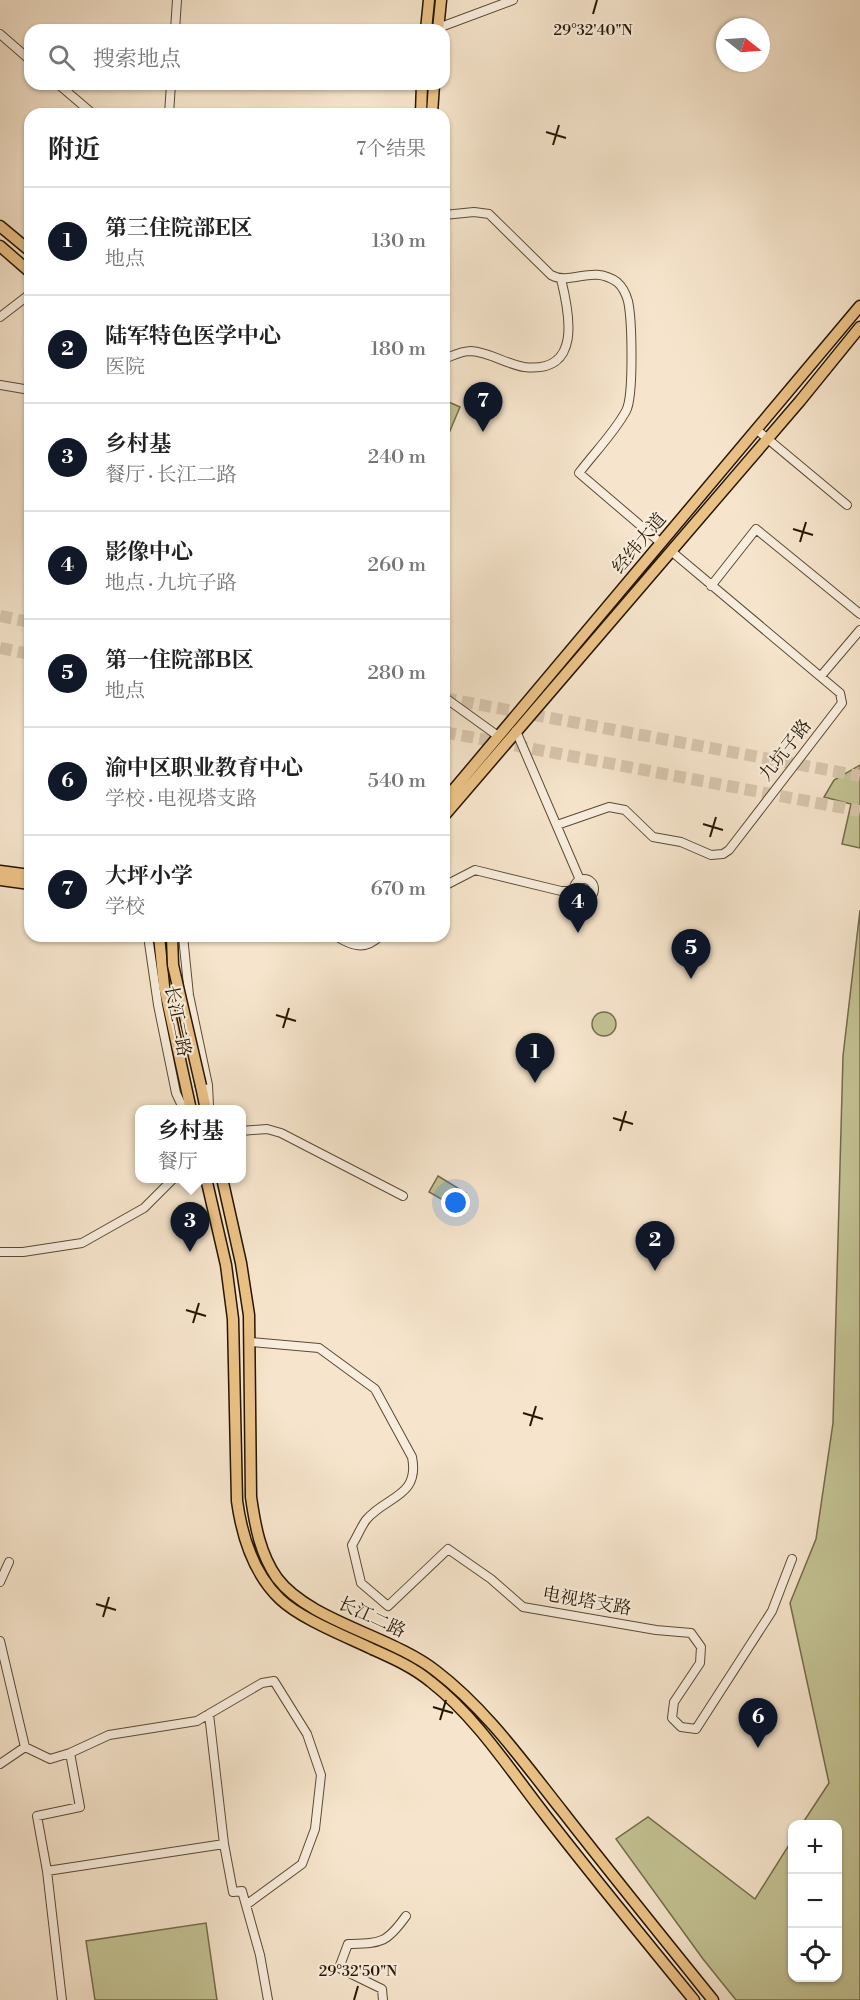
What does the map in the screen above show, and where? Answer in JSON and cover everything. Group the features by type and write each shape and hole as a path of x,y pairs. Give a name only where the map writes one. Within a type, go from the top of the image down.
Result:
{"main road":[{"path":"427,24 429,0"},
{"path":"439,24 441,0"},
{"path":"421,108 422,90"},
{"path":"432,108 434,90"},
{"path":"0,225 24,246"},
{"path":"0,246 24,267"},
{"name":"经纬大道","path":"450,794 860,306"},
{"name":"经纬大道","path":"450,809 860,327"},
{"path":"0,871 24,874"},
{"path":"0,880 24,883"},
{"name":"长江二路","path":"160,942 164,986 190,1105"},
{"name":"长江二路","path":"172,942 173,965 206,1105"},
{"name":"长江二路","path":"207,1183 225,1265 233,1319 237,1501 240,1524 246,1545 267,1584 295,1610 341,1635 411,1667 461,1708 578,1858 694,2000"},
{"name":"长江二路","path":"223,1183 243,1271 249,1315 252,1497 259,1540 277,1577 299,1600 415,1656 465,1695 514,1751 713,2000"}],"street":[{"path":"175,24 177,0"},
{"path":"450,24 513,0"},
{"path":"0,34 24,55"},
{"path":"65,90 86,108"},
{"path":"169,108 171,90"},
{"path":"450,214 474,212 489,214 551,275 561,279 589,274 610,278 625,290 630,309 629,403 621,418 579,473 661,543"},
{"path":"450,357 471,351 524,367 545,366 558,361 566,347 569,317 561,279"},
{"path":"0,317 24,299"},
{"path":"0,385 24,389"},
{"path":"757,430 847,505"},
{"path":"711,586 756,530 860,614"},
{"name":"九坑子路","path":"557,825 609,807 618,807 630,814 653,837 681,842 711,855 723,854 729,850 843,703 840,693 821,676 671,551"},
{"path":"821,676 860,630"},
{"path":"450,701 498,736"},
{"path":"516,731 580,880"},
{"path":"450,883 475,870 561,891 575,891"},
{"path":"580,880 591,882 594,888 593,894 587,898 581,898 575,891 576,884 580,880"},
{"name":"长江二路","path":"149,942 156,996 176,1093 182,1105"},
{"name":"长江二路","path":"183,942 189,995 208,1085 207,1105"},
{"path":"346,942 364,947 373,942"},
{"path":"246,1131 267,1129 281,1133 403,1196"},
{"path":"128,1217 163,1183"},
{"path":"0,1252 22,1252 82,1243 147,1205 170,1183"},
{"name":"电视塔支路","path":"250,1342 319,1348 375,1389 412,1457 415,1470 411,1484 367,1520 352,1545 361,1583 388,1606 448,1549 491,1579 523,1607 656,1630 691,1633 701,1647 700,1663 674,1702 672,1718 681,1727 696,1729 772,1611 792,1559"},
{"path":"0,1582 9,1562"},
{"path":"0,1641 2,1660 25,1747 50,1759 70,1753 109,1735 197,1721 262,1683 274,1681 307,1734 321,1775 315,1829 302,1864 246,1905"},
{"path":"209,1714 224,1844 233,1892 242,1891 260,1955 268,2000"},
{"path":"0,1764 25,1747"},
{"path":"62,2000 47,1871 37,1816 80,1807 70,1753"},
{"path":"47,1871 224,1844"},
{"path":"383,2000 382,1989 339,1968 348,1944 379,1943 395,1931 406,1916"}],"shaded area":[{"path":"450,403 460,407 450,431"},
{"path":"860,765 860,848 842,844 851,804 824,797 834,780"},
{"path":"860,910 860,2000 736,2000 703,1959 616,1839 648,1817 755,1899 788,1846 788,1982 842,1982 842,1820 805,1820 829,1783 790,1603 816,1539 833,1423 843,1056"},
{"path":"604,1012 612,1016 616,1024 612,1032 604,1036 596,1032 592,1024 596,1016"},
{"path":"438,1176 466,1193 457,1208 429,1192"},
{"path":"206,1923 217,2000 95,2000 86,1941"}],"tunnel":[{"path":"0,616 24,621"},
{"path":"0,648 24,653"},
{"path":"450,699 860,776"},
{"path":"450,733 860,811"}],"place":[{"name":"大坪小学","path":"483,432"},
{"name":"影像中心","path":"578,933"},
{"name":"第一住院部B区","path":"691,979"},
{"name":"第三住院部E区","path":"535,1083"},
{"name":"乡村基","path":"190,1252"},
{"name":"陆军特色医学中心","path":"655,1271"},
{"name":"渝中区职业教育中心","path":"758,1748"}]}
